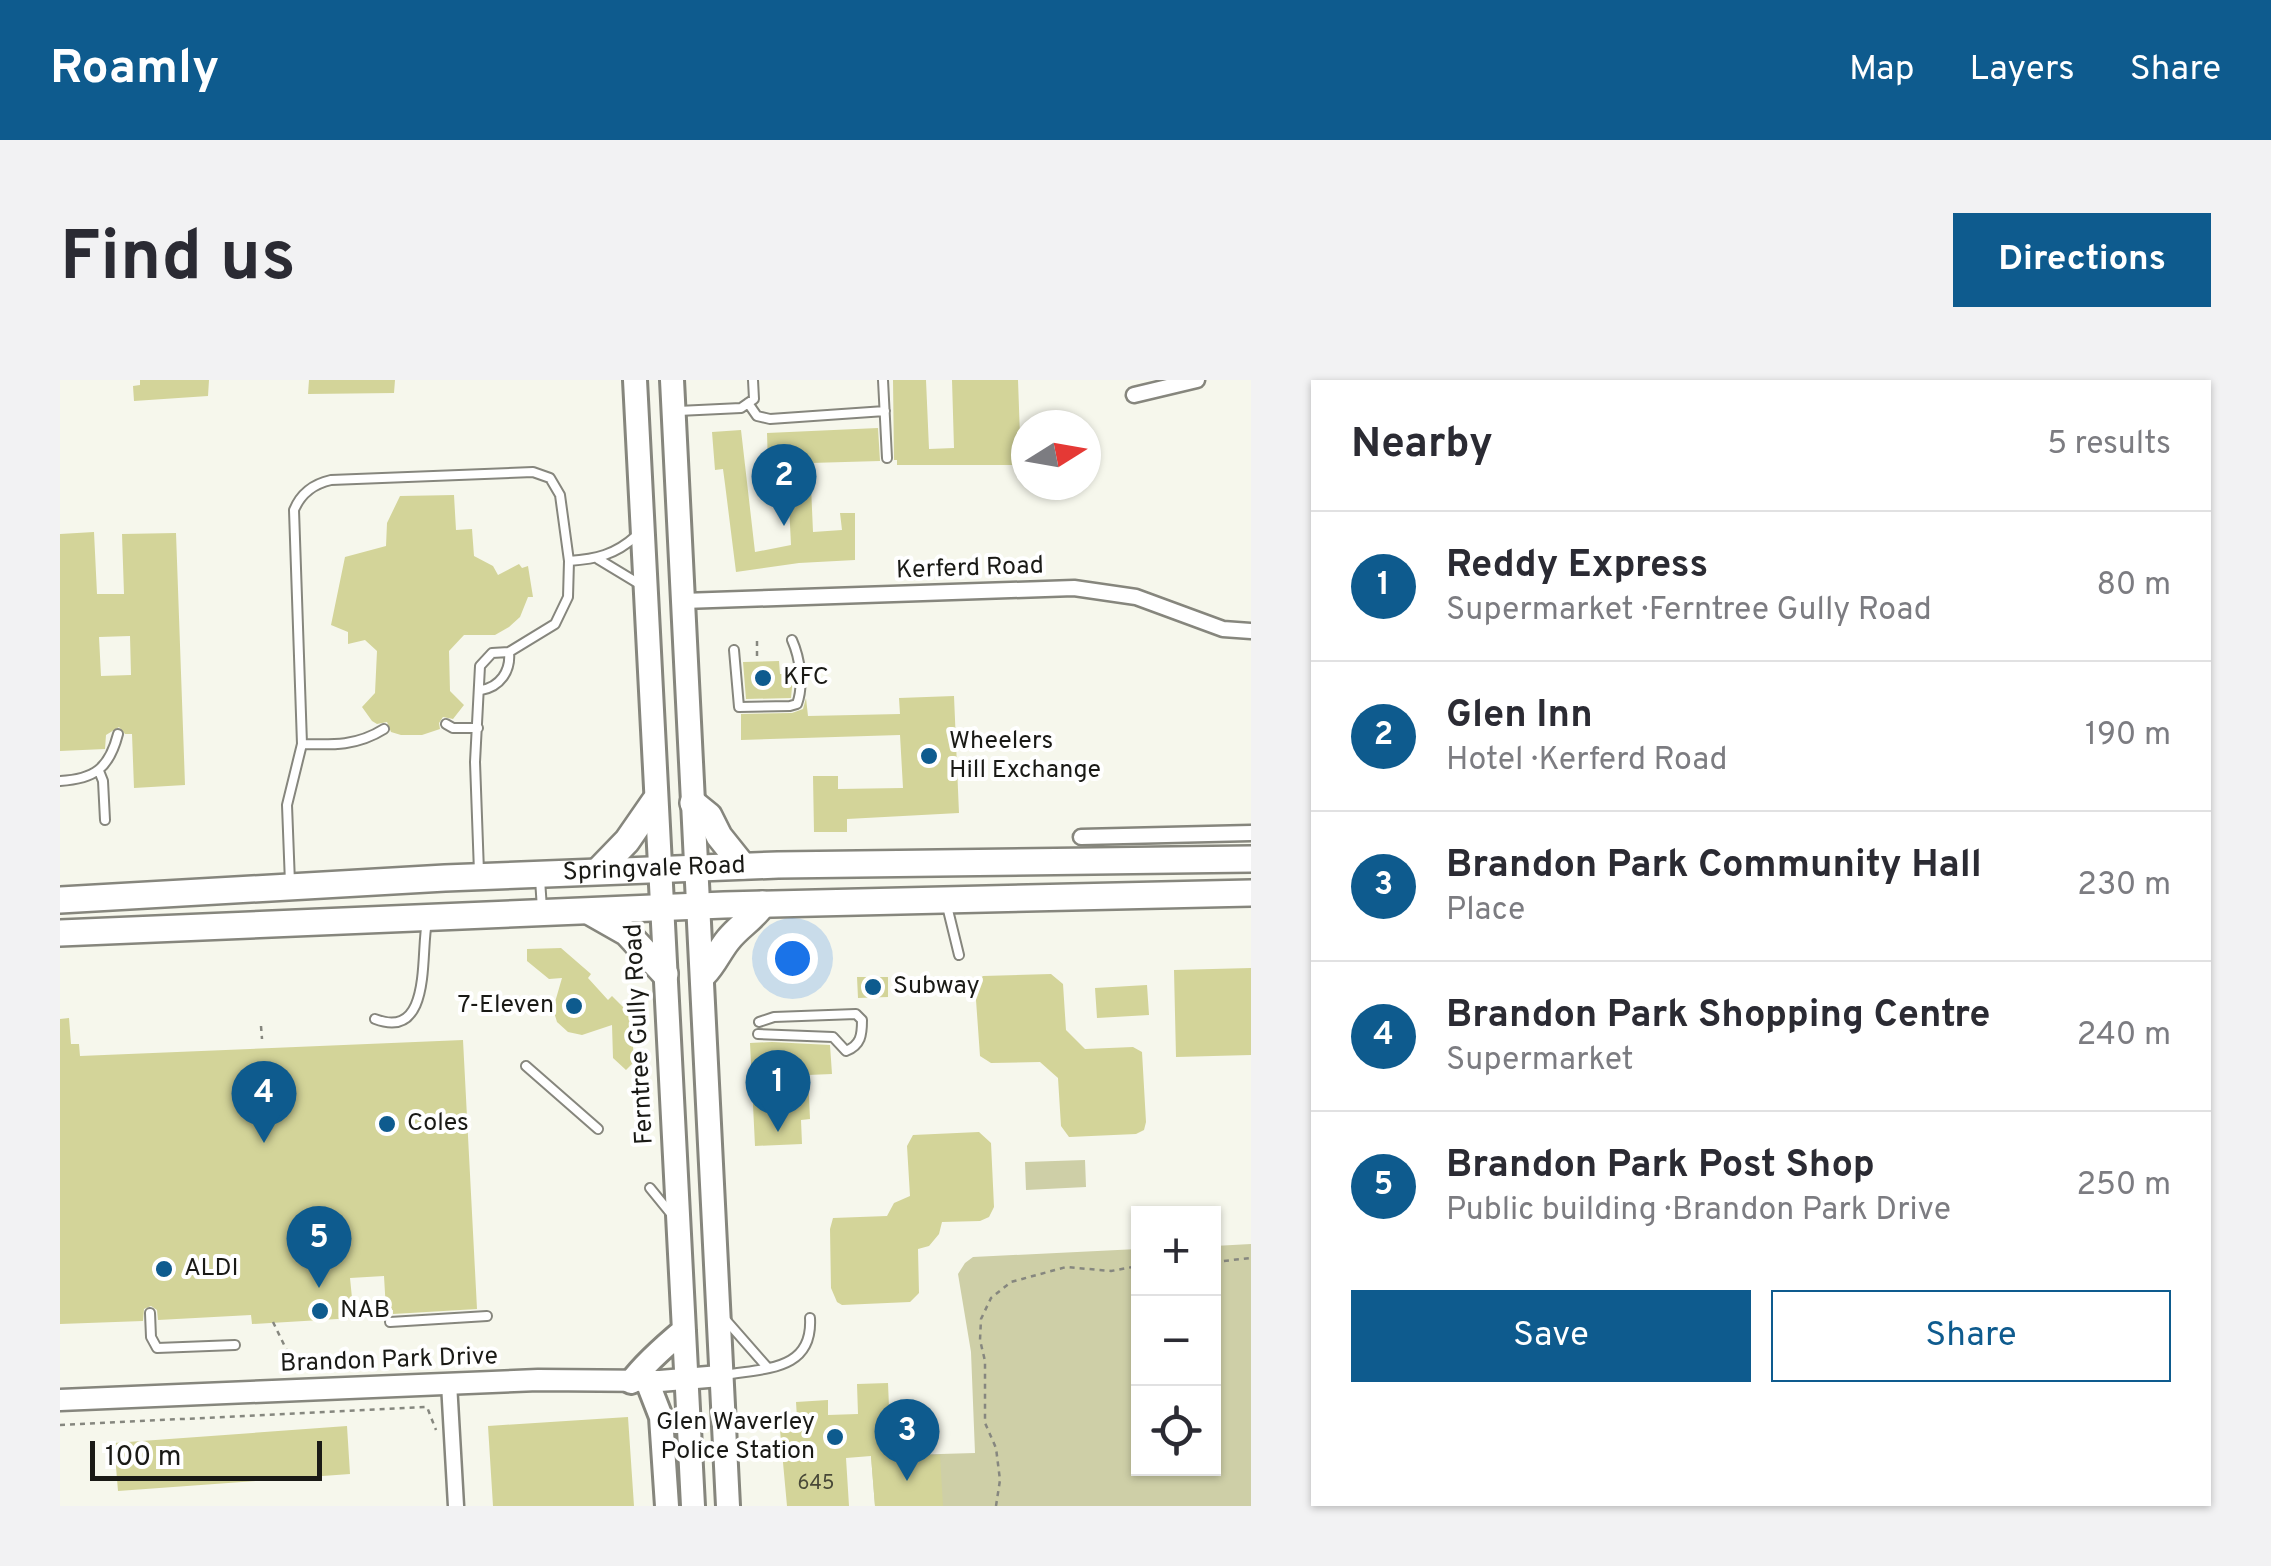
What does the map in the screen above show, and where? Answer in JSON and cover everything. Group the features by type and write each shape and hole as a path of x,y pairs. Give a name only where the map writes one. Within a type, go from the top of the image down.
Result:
{"highway":[{"path":"598,871 627,841 654,802"},
{"path":"693,803 709,816 743,866"},
{"name":"Springvale Road","path":"60,900 1081,849 1251,859"},
{"path":"230,892 234,925"},
{"name":"Springvale Road","path":"60,933 699,906 1251,894"},
{"path":"704,974 726,943 750,923 763,904"},
{"path":"588,911 628,933 665,974"}],"main road":[{"name":"Ferntree Gully Road","path":"635,380 693,1506"},
{"path":"672,380 728,1506"},
{"path":"648,670 686,670"},
{"path":"667,1506 661,1418 639,1381 646,1363 684,1330"}],"street":[{"path":"1134,394 1197,380"},
{"name":"Kerferd Road","path":"683,601 1074,588 1136,596 1224,629 1251,631"},
{"name":"Springvale Road","path":"1081,849 1251,833"},
{"name":"Brandon Park Drive","path":"60,1400 720,1376"},
{"path":"449,1384 456,1506"}],"lane":[{"path":"674,411 740,408 754,399 753,380"},
{"path":"884,380 887,458"},
{"path":"748,403 757,416 770,419 885,412"},
{"path":"290,888 287,805 302,744 294,510 299,500 310,488 332,480 533,472 550,478 560,495 569,560 568,597 555,624 508,652 492,653 480,666 475,762 479,877"},
{"path":"569,560 598,560 624,547 642,530"},
{"path":"598,560 644,587"},
{"path":"734,650 739,707 790,706 800,698 798,654 792,640"},
{"path":"481,690 503,678 510,663 508,652"},
{"path":"446,724 453,728 478,728"},
{"path":"302,744 360,742 384,729"},
{"path":"60,781 86,779 98,771 111,754 118,734"},
{"path":"98,771 103,781 105,820"},
{"path":"540,874 542,913"},
{"path":"946,900 959,955"},
{"path":"375,1019 386,1023 398,1020 418,1003 428,918"},
{"path":"758,1034 833,1037 846,1051 855,1047 862,1036 862,1020 856,1014 774,1017 759,1022"},
{"path":"526,1066 598,1129"},
{"path":"650,1188 678,1222"},
{"path":"717,1311 766,1367"},
{"path":"150,1313 151,1337 157,1348 235,1345"},
{"path":"390,1322 487,1316"},
{"path":"720,1376 800,1356 810,1336 810,1318"}],"path":[{"path":"757,641 757,659"},
{"path":"262,1026 262,1039"},
{"path":"1221,1261 1251,1258"},
{"path":"996,1506 1000,1480 996,1448 985,1423 985,1361 980,1340 981,1319 992,1298 1011,1282 1066,1266 1111,1271 1131,1267"},
{"path":"273,1322 290,1357 291,1374"},
{"path":"274,1391 275,1414"},
{"path":"60,1425 427,1408 436,1431"}],"green space":[{"path":"1085,1160 1086,1187 1026,1190 1025,1162"},
{"path":"1251,1244 1251,1506 875,1506 871,1456 975,1453 971,1352 958,1274 973,1257 1131,1249 1131,1476 1221,1476 1221,1246"}],"building":[{"path":"140,380 209,380 208,396 134,401 133,386 140,385"},
{"path":"309,380 395,380 394,393 308,394"},
{"path":"893,380 926,380 929,449 954,448 952,380 1018,380 1019,410 1011,410 1011,465 897,465"},
{"path":"878,428 880,461 810,463 813,532 842,530 840,513 855,513 855,560 736,572 723,469 715,470 712,432 741,430 755,552 791,545 787,464 768,465 767,433"},
{"path":"454,495 456,530 472,529 474,556 493,566 498,575 519,564 522,568 528,566 533,597 528,597 520,617 509,627 495,635 464,635 449,651 450,691 464,705 453,719 443,717 440,729 422,735 401,735 391,732 387,722 372,721 362,707 375,693 377,651 365,640 348,644 348,632 331,625 345,557 386,546 387,523 400,496"},
{"path":"94,532 97,594 124,594 122,534 176,533 185,785 134,788 132,734 125,734 119,727 106,735 105,749 60,751 60,534","holes":["130,636 131,675 101,676 99,637"]},
{"path":"779,661 780,674 793,677 791,698 746,699 743,662"},
{"path":"954,696 959,813 847,819 847,832 814,832 813,776 838,776 838,789 903,788 900,735 741,740 741,714 792,713 803,709 806,698 808,716 900,714 899,698"},
{"path":"561,948 591,974 588,978 608,1000 612,996 631,1015 634,1062 626,1070 613,1058 612,1025 582,1035 568,1032 557,1022 553,1009 562,978 549,979 527,961 527,949"},
{"path":"1251,968 1251,1055 1176,1057 1174,970"},
{"path":"1051,974 1063,984 1066,1030 1085,1049 1133,1047 1142,1052 1144,1130 1136,1134 1069,1137 1061,1126 1058,1078 1040,1062 991,1063 980,1056 975,986 978,980 983,976"},
{"name":"Subway","path":"857,977 888,977 888,997 858,998"},
{"path":"1147,985 1149,1015 1097,1018 1095,988"},
{"path":"69,1018 71,1044 79,1044 80,1056 463,1040 477,1309 393,1314 393,1310 386,1310 384,1276 350,1278 354,1318 252,1324 251,1315 158,1320 157,1310 151,1306 144,1309 143,1321 60,1324 60,1019"},
{"path":"750,1043 830,1045 832,1074 808,1075 810,1119 801,1120 802,1144 755,1146"},
{"path":"979,1132 991,1143 994,1207 989,1217 980,1221 942,1222 939,1234 929,1246 918,1249 919,1293 910,1302 837,1302 831,1288 833,1218 887,1216 894,1203 910,1196 907,1146 913,1135"},
{"path":"888,1383 891,1456 940,1455 943,1506 875,1506 871,1456 846,1458 849,1506 787,1506 779,1419 797,1418 796,1402 828,1400 828,1415 858,1414 857,1384"},
{"path":"628,1417 634,1506 493,1506 488,1426"},
{"path":"347,1426 350,1474 118,1491 114,1443"}],"place":[{"name":"Glen Inn","path":"784,526"},
{"name":"KFC","path":"763,678"},
{"name":"Wheelers Hill Exchange","path":"929,756"},
{"name":"Subway","path":"873,987"},
{"name":"7-Eleven","path":"574,1006"},
{"name":"Coles","path":"387,1124"},
{"name":"Reddy Express","path":"778,1132"},
{"name":"Brandon Park Shopping Centre","path":"264,1143"},
{"name":"ALDI","path":"164,1269"},
{"name":"Brandon Park Post Shop","path":"319,1288"},
{"name":"NAB","path":"320,1311"},
{"name":"Glen Waverley Police Station","path":"835,1437"},
{"name":"Brandon Park Community Hall","path":"907,1481"}]}
